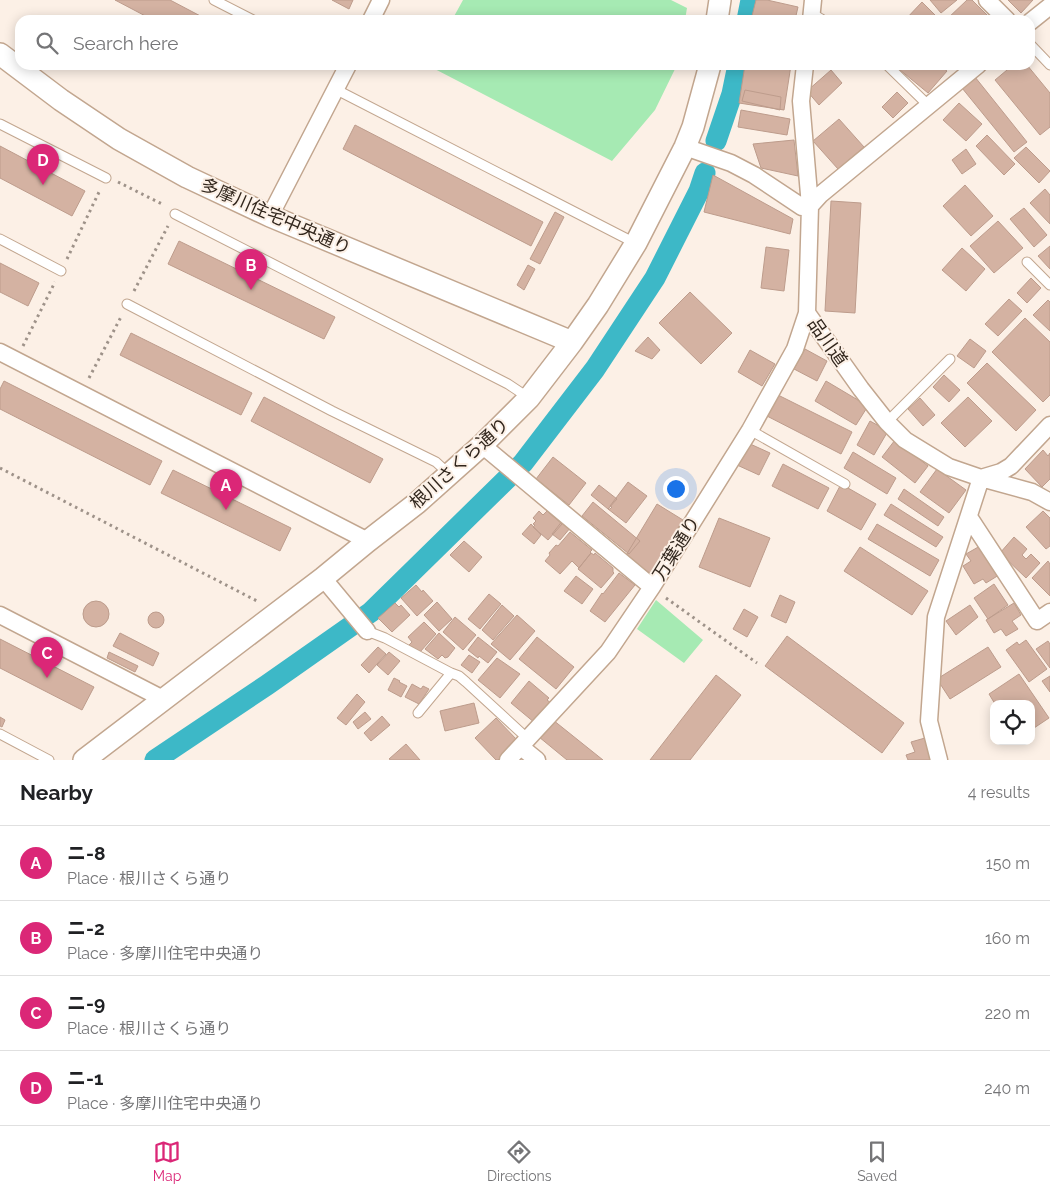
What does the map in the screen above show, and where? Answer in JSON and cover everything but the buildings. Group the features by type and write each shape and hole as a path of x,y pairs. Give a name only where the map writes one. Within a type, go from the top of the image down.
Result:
{"street":[{"path":"374,15 381,0"},
{"path":"718,15 720,0"},
{"path":"988,0 1002,15"},
{"path":"1035,18 1050,6"},
{"name":"多摩川住宅中央通り","path":"0,54 15,65"},
{"name":"多摩川住宅中央通り","path":"21,70 61,100 119,139 187,177 270,216 572,342"},
{"path":"270,216 343,70"},
{"name":"根川さくら通り","path":"84,760 165,700 417,503 482,445 529,398 598,305 636,243 685,147 696,118 709,70"},
{"name":"品川道","path":"804,70 801,101 810,206 807,313 861,389 905,440 950,467 1032,492 1050,502"},
{"path":"685,147 731,163 754,175 802,208 810,206 820,195 972,70"},
{"name":"万葉通り","path":"508,760 608,652 652,587 750,430 795,349 807,313"},
{"path":"0,352 368,540"},
{"path":"939,760 929,721 936,617 981,478 1001,472 1011,466 1050,426"},
{"path":"482,445 652,587"},
{"path":"969,517 1037,622 1050,612"},
{"path":"323,578 367,631"},
{"path":"0,615 165,700"},
{"path":"524,743 537,760"}],"lane":[{"path":"214,0 243,15"},
{"path":"1035,49 1050,65"},
{"path":"892,70 929,106"},
{"path":"335,89 636,243"},
{"path":"0,124 106,178"},
{"path":"175,214 508,384 529,398"},
{"path":"0,239 61,271"},
{"path":"1027,262 1050,286"},
{"path":"127,304 436,462 448,474"},
{"path":"888,422 950,359"},
{"path":"750,430 846,484"},
{"path":"367,631 385,638 459,676 524,743"},
{"path":"418,712 451,673"},
{"path":"0,734 49,760"}],"path":[{"path":"106,178 164,204 172,209 175,214"},
{"path":"0,468 256,601"},
{"path":"652,587 757,662"}],"green space":[{"path":"463,0 671,0 687,8 686,15 455,15"},
{"path":"437,70 675,70 655,110 612,161"},
{"path":"656,600 703,640 684,663 637,629"}],"waterway":[{"path":"748,15 751,0"},
{"path":"716,141 732,94 737,70"},
{"path":"155,760 371,612 523,463 595,369 655,278 699,191 705,173"}],"place":[{"name":"ニ-1","path":"43,185"},
{"name":"ニ-2","path":"251,290"},
{"name":"ニ-8","path":"226,510"},
{"name":"ニ-9","path":"47,678"}]}
